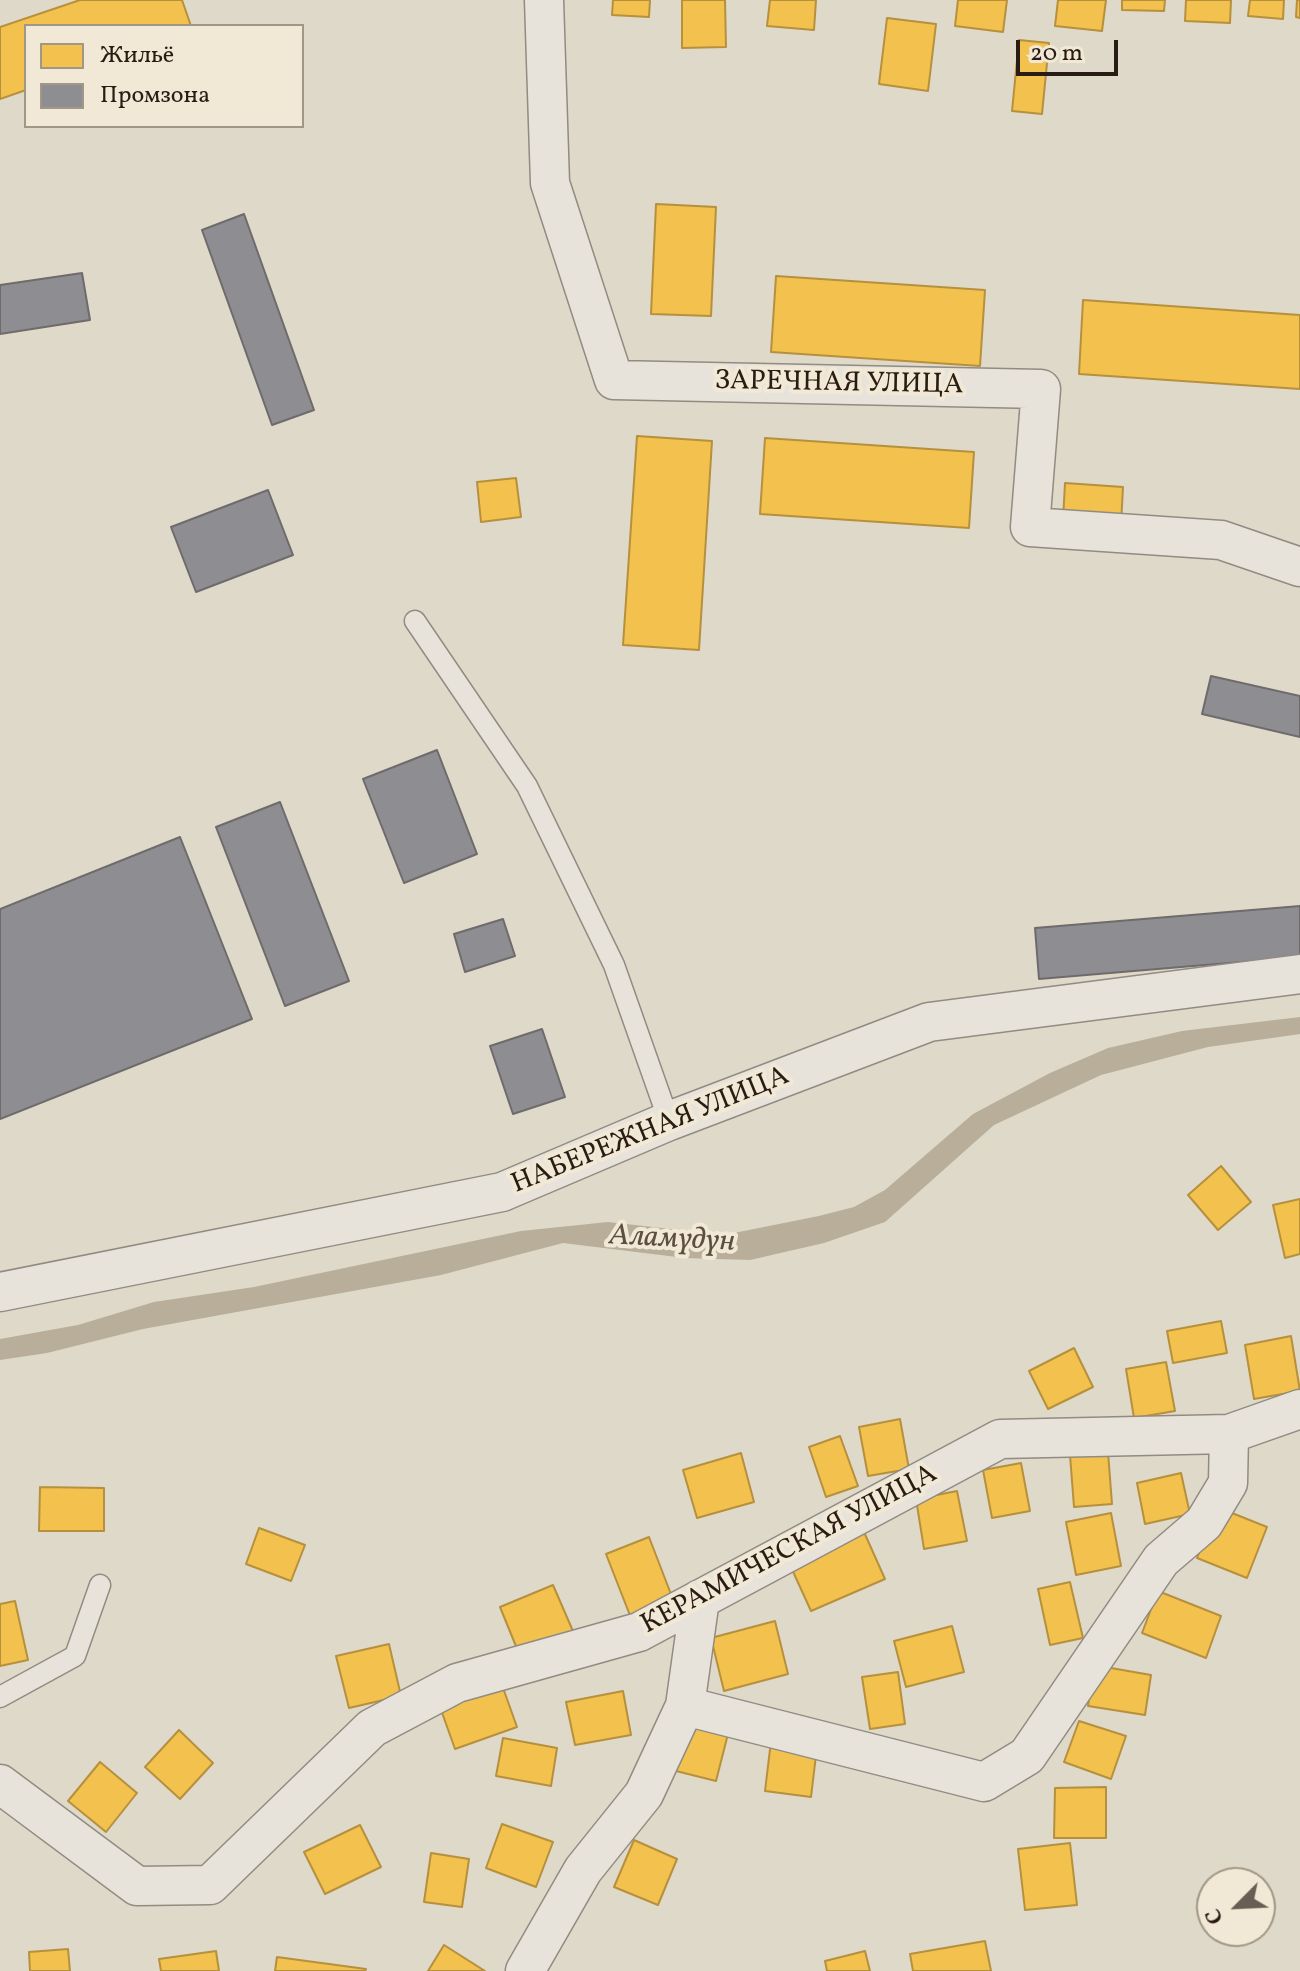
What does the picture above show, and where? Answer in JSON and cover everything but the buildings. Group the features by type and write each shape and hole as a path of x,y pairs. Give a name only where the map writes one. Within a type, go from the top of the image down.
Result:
{"street":[{"name":"ЗАРЕЧНАЯ УЛИЦА","path":"544,0 550,183 614,380 1041,389 1030,527 1221,540 1300,567"},
{"name":"НАБЕРЕЖНАЯ УЛИЦА","path":"0,1292 502,1192 669,1121 929,1022 1300,974"},
{"name":"КЕРАМИЧЕСКАЯ УЛИЦА","path":"0,1784 137,1886 210,1885 372,1728 457,1683 639,1632 1000,1439 1229,1434 1300,1409"},
{"path":"685,1706 984,1782 1027,1756 1161,1560 1204,1523 1228,1483 1229,1434"},
{"path":"525,1971 583,1870 644,1794 685,1706 700,1599"}],"lane":[{"path":"415,621 527,786 614,965 669,1121"},
{"path":"0,1697 75,1656 100,1585"}],"water":[{"name":"Аламүдүн","path":"1300,1017 1300,1034 1208,1047 1101,1075 994,1125 885,1222 824,1243 750,1260 685,1258 563,1243 441,1275 143,1329 47,1353 0,1360 0,1339 78,1325 154,1302 254,1287 521,1231 608,1222 724,1235 854,1207 885,1190 973,1114 1050,1073 1108,1048 1182,1031"}]}
